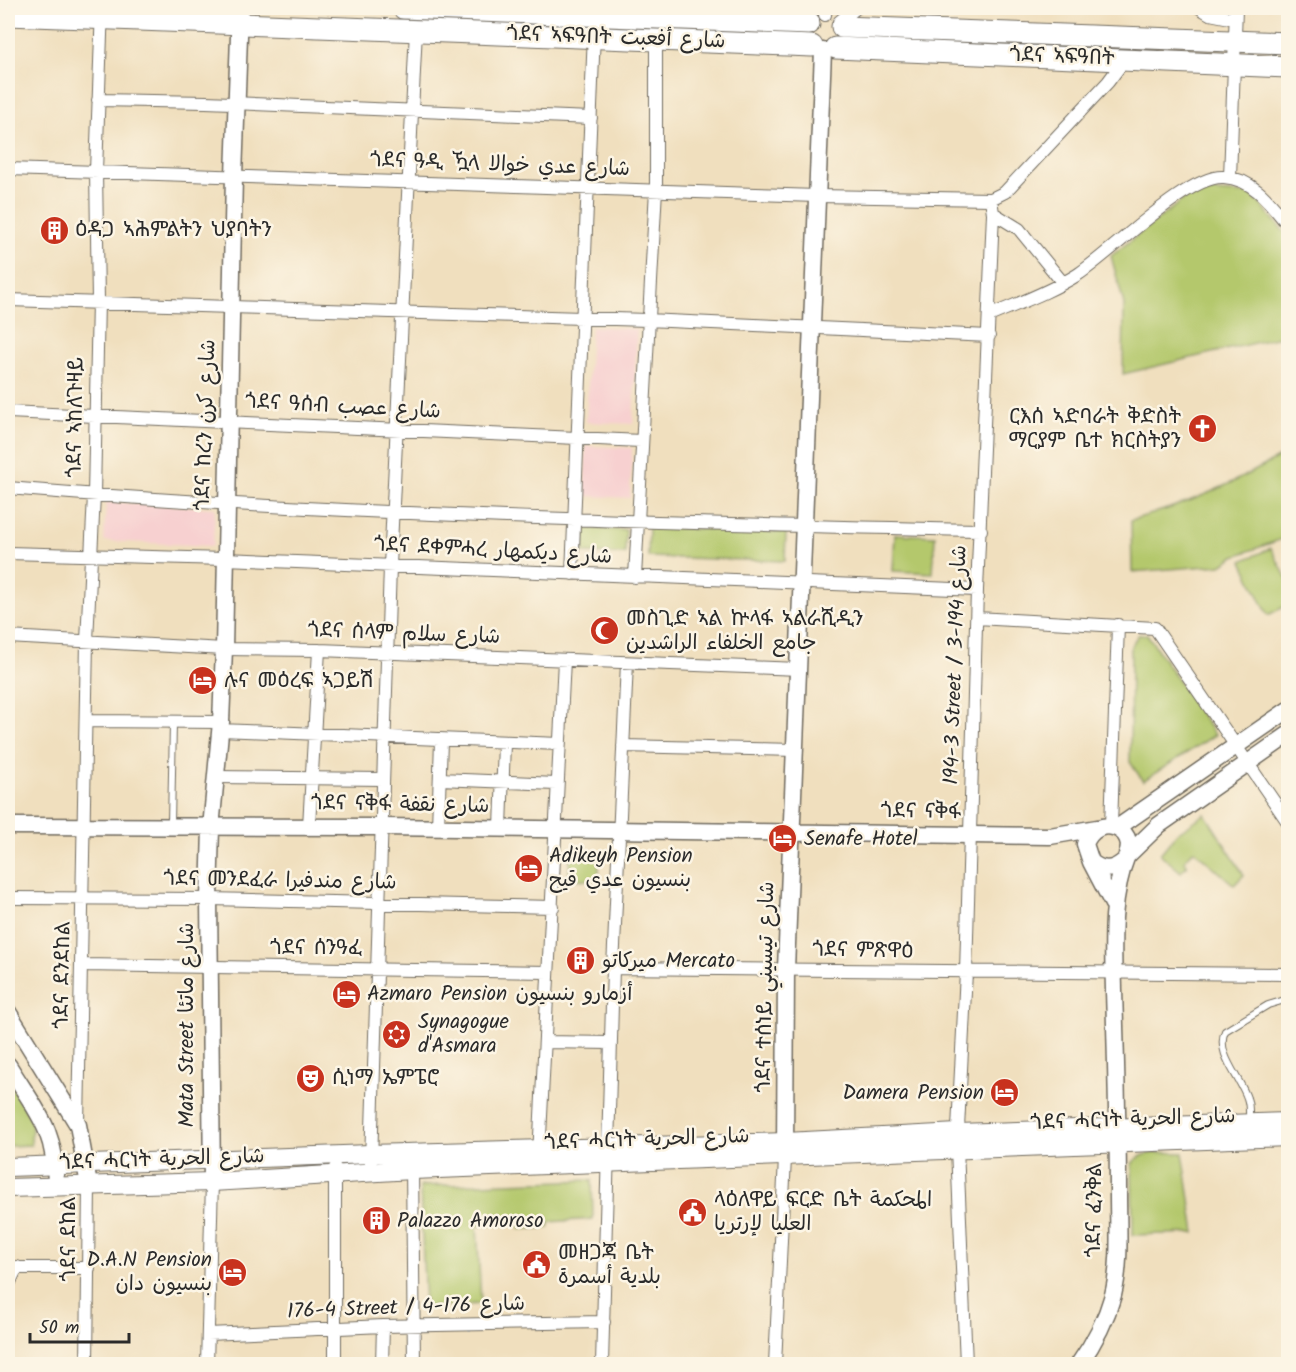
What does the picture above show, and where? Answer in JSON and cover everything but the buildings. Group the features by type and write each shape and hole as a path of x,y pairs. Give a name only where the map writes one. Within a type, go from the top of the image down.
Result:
{"highway":[{"name":"ጎደና ኣፍዓበት","path":"403,8 595,15 822,18 1032,33 1128,37 1236,22 1288,43"},
{"name":"ጎደና ኣፍዓበት شارع أفعبت","path":"8,15 102,13 240,15 416,30 823,48"},
{"path":"822,18 842,38 823,48 807,35 822,18"},
{"path":"1031,56 1032,33"},
{"name":"ጎደና ኣፍዓበት","path":"823,48 1288,67"}],"main road":[{"path":"416,30 417,8"},
{"name":"ጎደና ከረን شارع كرن","path":"211,828 221,726 224,649 224,559 240,15"},
{"name":"ጎደና ተሰነይ شارع تيسيني","path":"785,1150 786,969 806,526 823,48"},
{"name":"ጎደና ናቅፋ","path":"792,832 1050,836 1108,827 1237,746 1288,710"},
{"path":"1125,859 1127,837 1108,827 1085,844 1089,859 1104,869 1111,869 1125,859 1159,825 1288,735"},
{"name":"ጎደና ናቅፋ شارع نقفة","path":"8,826 171,828 309,826 792,832"},
{"name":"Mata Street شارع ماتئا","path":"211,828 208,967 212,1182"},
{"name":"ጎደና ናቅፋ","path":"1050,836 1089,859"},
{"name":"ጎደና ፈንቅል","path":"1089,859 1113,904"},
{"name":"ጎደና ፈንቅል","path":"1080,1365 1101,1327 1113,1294 1117,1266 1118,1135 1113,904 1125,859"},
{"path":"8,1012 78,1125 88,1185"},
{"path":"8,1065 48,1129 56,1166 56,1186"},
{"name":"ጎደና ሓርነት شارع الحرية","path":"1248,1131 1288,1122"},
{"name":"ጎደና ሓርነት شارع الحرية","path":"8,1167 211,1161 335,1164 785,1150 958,1140 1248,1131 1288,1137"},
{"name":"ጎደና ሓርነት شارع الحرية","path":"8,1188 212,1182 335,1164"}],"street":[{"path":"822,18 856,8"},
{"path":"1200,8 1210,14 1236,22 1230,178"},
{"name":"ጎደና ኣከለጉዛይ","path":"85,826 87,641 94,495 98,301 96,171 102,13"},
{"path":"572,574 595,15"},
{"path":"635,577 647,320 656,189 656,16"},
{"path":"371,1162 375,968 392,511 416,30"},
{"path":"991,199 1005,192 1126,60 1128,37"},
{"path":"98,100 591,118"},
{"name":"ጎደና ዓዲ ዃላ شارع عدي خوالا","path":"8,168 408,183 588,186 817,196 991,199"},
{"path":"989,316 1063,284 1171,201 1204,180 1230,178 1246,182 1261,193 1288,225"},
{"name":"194-3 Street / شارع 194-3","path":"966,1365 958,1140 966,972 977,590 989,336 993,213 991,199"},
{"path":"993,213 1019,229 1063,284"},
{"path":"8,300 98,301 647,320 989,336"},
{"name":"ጎደና ዓሰብ شارع عصب","path":"8,412 641,441"},
{"path":"8,488 226,503 392,511 981,530"},
{"name":"ጎደና ደቀምሓረ شارع ديكمهار","path":"8,553 224,559 977,590"},
{"path":"977,618 1150,626 1160,632 1288,822"},
{"path":"1108,827 1118,625"},
{"name":"ጎደና ሰላም شارع سلام","path":"8,637 224,649 387,652 799,669"},
{"path":"309,826 319,650"},
{"path":"538,1157 553,907 553,829 564,660"},
{"path":"602,1365 610,1043 627,663"},
{"path":"86,721 173,723 384,739 559,744"},
{"path":"438,827 441,741"},
{"path":"501,828 504,743"},
{"path":"623,746 795,750"},
{"path":"215,777 383,779"},
{"path":"440,779 556,784"},
{"name":"ጎደና ደንደከል","path":"78,1125 85,826"},
{"name":"ጎደና መንደፈራ شارع مندفيرا","path":"8,898 209,899 553,907"},
{"name":"ጎደና ሰንዓፈ","path":"83,965 548,972"},
{"name":"ጎደና ምጽዋዕ","path":"613,969 1288,974"},
{"path":"545,1042 610,1043"},
{"path":"775,1365 785,1150"},
{"path":"412,1161 414,1365"},
{"path":"335,1164 335,1365"},
{"name":"Mata Street شارع ماتئا","path":"207,1365 212,1182"},
{"name":"ጎደና ደከል","path":"87,1365 88,1185"},
{"path":"8,1286 12,1268 89,1268"},
{"name":"176-4 Street / شارع 176-4","path":"208,1334 415,1325 604,1322"},
{"path":"382,1365 383,1326"}],"lane":[{"path":"171,828 173,723"},
{"path":"1248,1131 1247,1096 1222,1047 1222,1037 1225,1030 1268,1005 1288,999"}],"shaded area":[{"path":"591,326 637,329 633,424 586,422"},
{"path":"586,446 632,448 630,498 584,496"},
{"path":"106,502 215,508 213,546 104,541"}],"green space":[{"path":"1194,191 1251,194 1288,236 1288,335 1123,374 1124,304 1111,256"},
{"path":"1288,452 1288,537 1235,556 1221,565 1132,572 1131,520 1212,492"},
{"path":"649,527 786,532 785,561 648,557"},
{"path":"584,528 626,530 625,554 583,553"},
{"path":"895,534 935,536 933,573 893,571"},
{"path":"1271,548 1288,581 1288,605 1268,615 1242,561"},
{"path":"1147,634 1215,735 1143,781 1130,762 1131,646 1138,635"},
{"path":"1205,814 1244,875 1234,885 1194,850 1184,861 1187,865 1181,872 1160,854 1177,833"},
{"path":"570,856 599,858 599,880 569,879"},
{"path":"8,1081 32,1121 31,1145 8,1146"},
{"path":"1183,1153 1195,1233 1133,1235 1132,1164 1136,1159 1148,1154"},
{"path":"592,1180 593,1219 549,1222 549,1228 519,1229 519,1224 477,1226 481,1304 425,1307 420,1186"}],"place":[{"name":"ዕዳጋ ኣሕምልትን ህያባትን","path":"54,230"},
{"name":"ርእሰ ኣድባራት ቅድስት ማርያም ቤተ ክርስትያን","path":"1202,429"},
{"name":"መስጊድ ኣል ኵላፋ ኣልራሺዲን جامع الخلفاء الراشدين","path":"605,631"},
{"name":"ሉና መዕረፍ ኣጋይሽ","path":"203,681"},
{"name":"Senafe Hotel","path":"783,839"},
{"name":"Adikeyh Pension بنسيون عدي قيح","path":"528,868"},
{"name":"ميركاتو Mercato","path":"581,961"},
{"name":"Azmaro Pension أزمارو بنسيون","path":"346,994"},
{"name":"Synagogue d'Asmara","path":"397,1034"},
{"name":"ሲነማ ኤምፔሮ","path":"311,1078"},
{"name":"Damera Pension","path":"1005,1093"},
{"name":"ላዕለዋይ ፍርድ ቤት المحكمة العليا لإرتريا","path":"693,1212"},
{"name":"Palazzo Amoroso","path":"376,1221"},
{"name":"መዘጋጃ ቤት بلدية أسمرة","path":"537,1265"},
{"name":"D.A.N Pension بنسيون دان","path":"233,1272"}]}
